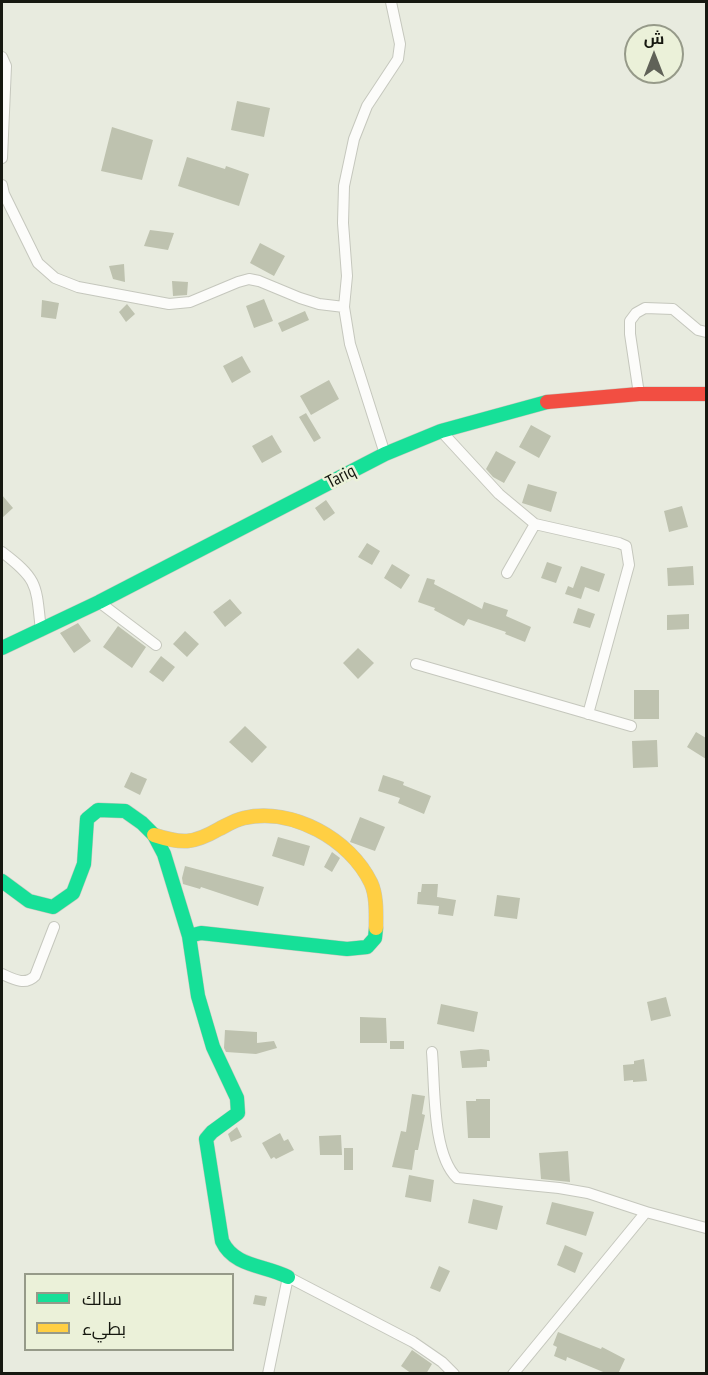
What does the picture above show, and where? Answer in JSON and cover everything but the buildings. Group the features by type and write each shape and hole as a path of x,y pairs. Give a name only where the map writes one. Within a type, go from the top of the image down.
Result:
{"street":[{"path":"385,454 350,344 344,307 347,276 343,223 344,186 354,139 367,106 398,59 400,44 392,2"},
{"path":"2,57 6,66 2,158"},
{"path":"2,185 4,194 38,263 55,278 78,287 169,304 190,302 249,279 259,280 319,304 344,307"},
{"path":"639,394 630,334 630,321 636,313 645,308 673,309 699,330 706,332"},
{"name":"Tariq","path":"2,648 99,602 385,454 441,431 543,402 639,394 706,394"},
{"path":"441,431 499,494 535,524 626,546 629,565 588,714"},
{"path":"507,573 535,524"},
{"path":"2,552 30,577 38,598 41,631"},
{"path":"99,602 156,645"},
{"path":"416,664 631,726"},
{"path":"2,881 29,901 53,907 73,893 84,864 87,819 98,810 125,811 154,835 168,864 189,936 198,996 213,1047 237,1098 238,1113 223,1126 209,1132 206,1139 222,1242 227,1252 236,1259 276,1270 413,1342 442,1362 454,1374"},
{"path":"154,835 173,841 197,841 220,827 244,818 279,816 300,823 342,846 362,869 372,885 376,918 375,938 367,947 347,949 201,933 189,936"},
{"path":"2,974 21,982 31,980 35,976 54,927"},
{"path":"432,1053 437,1131 448,1170 457,1178 579,1191 706,1228"},
{"path":"513,1374 646,1212"},
{"path":"268,1374 288,1277"}],"traffic: fast":[{"path":"2,648 99,602 385,454 441,431 547,402"},
{"path":"2,881 29,901 53,907 73,893 84,864 87,819 98,810 125,811 154,835 164,854 189,936 198,996 213,1047 237,1098 238,1113 206,1139 222,1241 227,1250 242,1261 288,1277"},
{"path":"189,936 201,933 347,949 367,947 375,938 376,928"}],"traffic: slow":[{"path":"154,835 172,840 194,840 237,820 262,816 281,817 300,822 334,840 361,867 371,883 374,894 376,928"}],"traffic: jam":[{"path":"547,402 639,394 706,394"}]}
